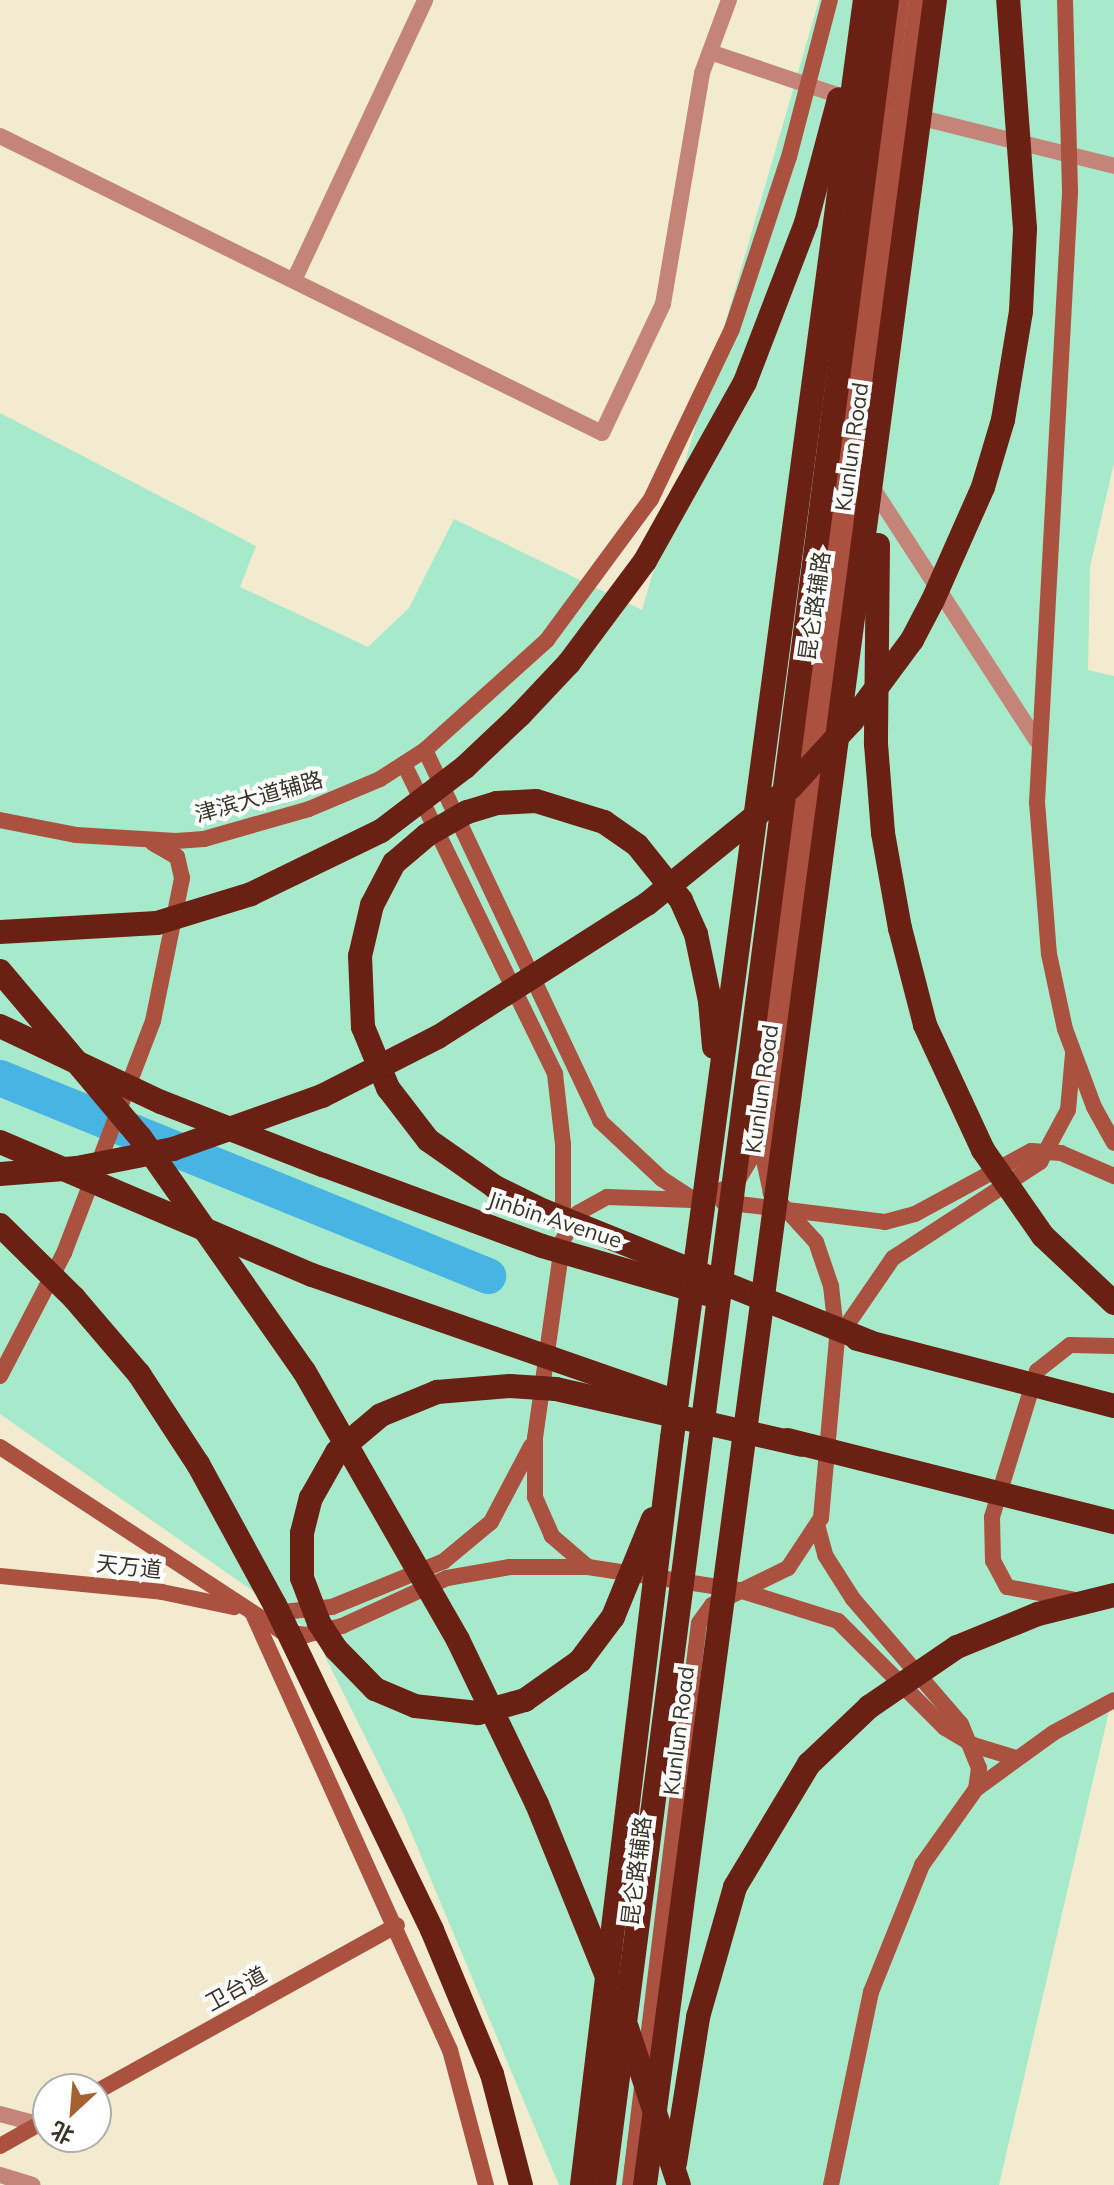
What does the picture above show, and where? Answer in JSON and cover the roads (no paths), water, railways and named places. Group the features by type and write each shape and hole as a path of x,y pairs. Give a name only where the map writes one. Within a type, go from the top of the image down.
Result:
{"highway":[{"path":"0,932 157,923 275,884 381,831 465,767 530,705 645,561 745,382 806,223 864,0"},
{"path":"582,2185 672,1438 864,0"},
{"name":"Kunlun Road","path":"604,2185 887,0"},
{"name":"Kunlun Road","path":"645,2185 795,1040 892,352 935,0"},
{"path":"0,1174 77,1168 173,1149 322,1096 438,1037 647,904 791,787 852,721 912,640 940,587 983,487 1003,420 1021,311 1025,229 1008,0"},
{"path":"892,352 878,520 876,744 883,833 903,942 942,1071 983,1150 1043,1236 1114,1303"},
{"path":"718,1100 710,1001 696,934 668,879 637,845 604,822 569,808 516,801 447,821 394,863 364,926 361,1005 372,1052 388,1088 428,1140 495,1187 544,1211 870,1342"},
{"path":"0,971 140,1137 233,1265 376,1491 458,1640 537,1804 641,2065 679,2185"},
{"name":"Jinbin Avenue","path":"0,1026 161,1102 542,1246 870,1342 1114,1406"},
{"path":"0,1142 312,1275 802,1445"},
{"path":"0,1225 74,1298 139,1374 198,1464 275,1605 438,1944 492,2074 521,2185"},
{"path":"672,1438 650,1532 613,1617 580,1661 525,1700 459,1714 393,1698 353,1671 319,1623 300,1562 302,1533 321,1477 362,1429 437,1392 510,1386 556,1389 802,1445 1114,1522"},
{"path":"672,2185 698,2017 735,1887 809,1764 869,1707 957,1647 1038,1614 1114,1595"}],"main road":[{"path":"694,1200 651,1171 600,1121 425,750 547,640 651,499 732,329 809,88 830,0"},
{"path":"694,1200 735,1185 751,1158 894,110 901,0"},
{"name":"昆仑路辅路","path":"837,1340 825,1263 816,1242 785,1212 767,1184 764,1160 856,462 894,110 917,0"},
{"path":"1065,0 1068,156 1057,511 1037,741 1049,954 1073,1052 1114,1143"},
{"name":"津滨大道辅路","path":"0,820 76,835 144,840 222,835 309,809 404,764 425,750"},
{"path":"404,764 555,1074 563,1144 563,1240 535,1438 534,1486 541,1518 569,1553 588,1567"},
{"path":"0,1376 40,1304 121,1095 149,1006 181,865 191,850 222,835"},
{"path":"144,840 171,851 181,865"},
{"path":"976,1789 979,1768 973,1745 961,1724 853,1599 825,1555 818,1528 837,1340 893,1258 1026,1175 1047,1151 1068,1110 1073,1052"},
{"path":"563,1240 578,1213 607,1197 694,1200 873,1222 901,1219 1016,1155 1047,1151 1114,1176"},
{"path":"0,1361 41,1283 92,1170"},
{"path":"1114,1346 1070,1345 1037,1371 992,1517 991,1538 996,1575 1007,1587 1114,1605"},
{"path":"252,1613 332,1607 444,1561 491,1522 535,1438"},
{"path":"0,1447 281,1631 306,1635 342,1626 447,1578 481,1570 588,1567 739,1590 838,1621 927,1712 973,1745 1016,1758"},
{"name":"昆仑路辅路","path":"630,2185 699,1623 712,1605 788,1568 818,1528"},
{"name":"天万道","path":"0,1576 200,1598 252,1613"},
{"name":"昆仑路辅路","path":"620,2185 689,1632 686,1610 675,1594 652,1578"},
{"path":"252,1613 397,1925 450,2050 486,2185"},
{"path":"831,2185 871,1992 896,1921 922,1865 976,1789 1016,1758 1114,1700"},
{"name":"卫台道","path":"112,2083 397,1925"},
{"path":"0,2146 32,2128"}],"street":[{"path":"295,278 425,0"},
{"path":"0,136 295,278 602,433 663,304 702,73 729,0"},
{"path":"710,52 809,88 1114,166"},
{"path":"856,462 1037,741"},
{"path":"0,2114 32,2120"},
{"path":"0,2175 32,2185"}],"waterway":[{"path":"0,1078 488,1276"}]}
